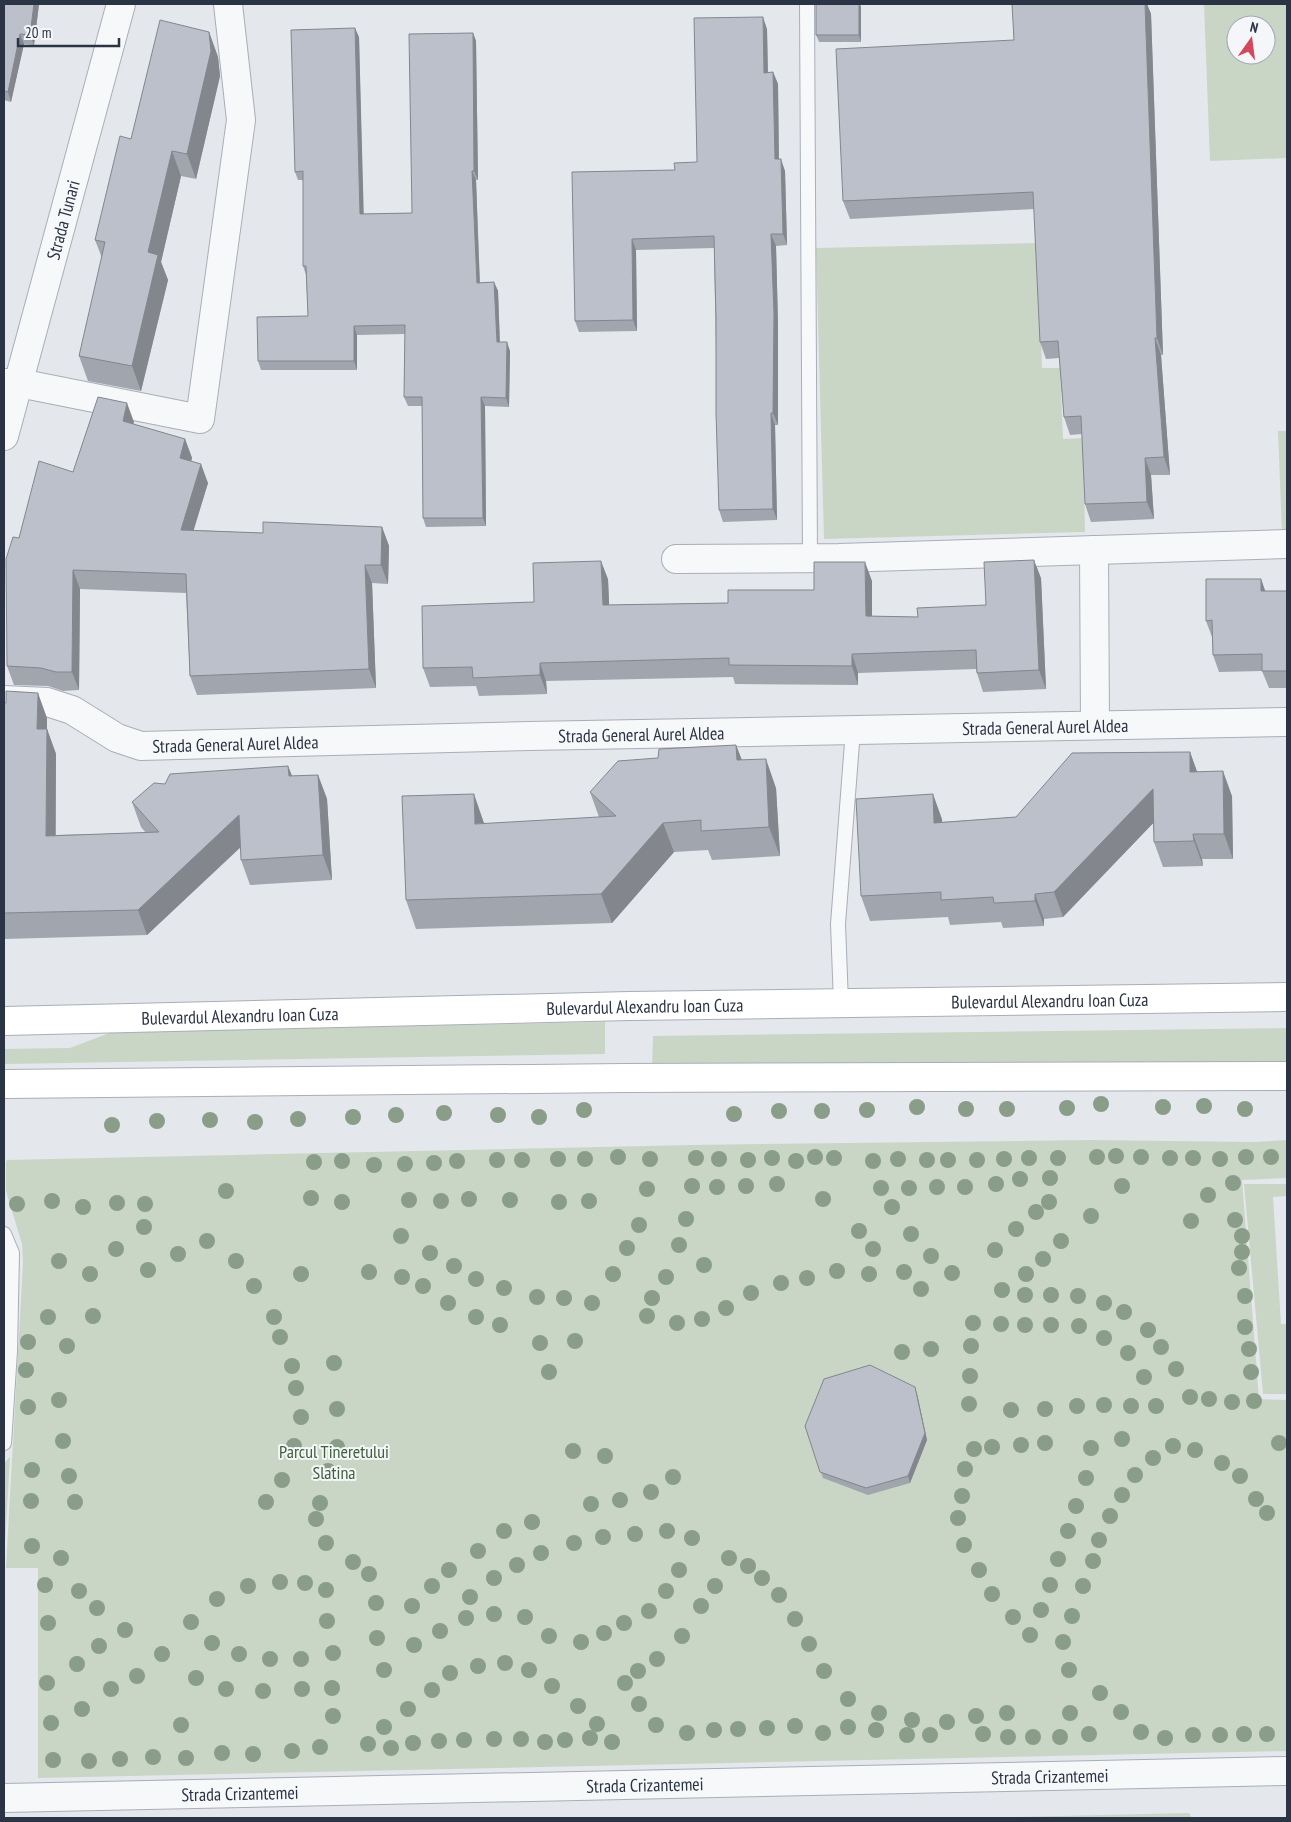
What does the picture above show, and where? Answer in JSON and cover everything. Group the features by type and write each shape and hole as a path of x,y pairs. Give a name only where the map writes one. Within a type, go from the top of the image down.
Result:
{"main road":[{"name":"Bulevardul Alexandru Ioan Cuza","path":"4,1021 841,1002 1287,997"},
{"path":"4,1084 615,1078 1287,1076"}],"street":[{"name":"Strada Tunari","path":"4,436 11,383 121,4"},
{"path":"11,383 200,419 241,120 228,4"},
{"path":"676,559 810,558 1287,544"},
{"path":"1094,550 1095,725"},
{"name":"Strada General Aurel Aldea","path":"4,700 47,702 72,710 117,738 141,746 529,736 1287,722"},
{"name":"Strada Crizantemei","path":"4,1798 1287,1772"}],"lane":[{"path":"807,4 810,558"},
{"path":"841,1002 838,924 853,730"},
{"path":"4,1234 12,1253 10,1351 4,1443"}],"green space":[{"path":"1204,4 1287,4 1287,158 1210,161"},
{"path":"1038,243 1042,368 1060,368 1063,439 1083,438 1085,532 824,539 816,248"},
{"path":"1278,431 1287,431 1287,533 1282,533"},
{"path":"605,1022 605,1054 4,1064 4,1049 70,1048 112,1032"},
{"path":"1287,1028 1287,1062 1047,1068 652,1071 653,1036"},
{"name":"Parcul Tineretului Slatina","path":"1089,1140 1255,1142 1287,1140 1287,1178 1242,1180 1259,1399 1287,1400 1287,1751 38,1778 38,1568 6,1568 23,1263 22,1244 6,1191 7,1160 692,1145"},
{"path":"1244,1184 1287,1184 1287,1196 1273,1197 1281,1324 1287,1324 1287,1394 1263,1394"},
{"path":"10,1457 4,1560 4,1463"},
{"path":"1189,1813 1192,1818 976,1818"}],"building":[{"path":"4,4 34,4 30,35 20,34 8,92 4,91"},
{"path":"816,4 859,4 859,35 816,35"},
{"path":"1012,4 1145,4 1157,338 1155,338 1164,457 1145,458 1147,502 1085,504 1081,416 1064,417 1058,341 1040,342 1033,192 843,201 836,49 1014,40"},
{"path":"763,17 764,73 773,72 775,159 781,159 783,234 771,234 774,313 773,413 771,413 773,509 719,510 714,236 632,239 633,320 575,321 572,172 675,170 674,163 697,162 694,18"},
{"path":"160,20 209,32 211,51 187,154 172,151 148,252 158,255 132,366 79,356 105,242 95,240 120,136 131,139"},
{"path":"355,28 360,214 412,213 409,34 473,33 474,171 472,171 477,283 494,282 497,342 507,342 506,398 481,397 483,518 423,518 422,397 404,397 405,325 354,326 354,361 258,361 257,317 308,316 306,266 303,266 303,171 295,172 291,30"},
{"path":"98,397 127,403 123,421 185,439 180,458 201,464 181,530 263,533 263,522 382,527 381,565 365,565 369,669 190,676 186,574 73,570 72,672 7,666 6,559 13,537 19,538 39,461 73,472"},
{"path":"1034,560 1039,670 977,673 976,650 852,654 852,666 729,665 729,658 540,663 540,675 473,678 472,667 423,668 422,606 534,602 533,563 601,561 603,605 728,603 728,590 814,590 814,562 865,562 866,616 918,617 917,608 986,605 984,562"},
{"path":"1206,579 1261,579 1261,591 1287,591 1287,671 1262,671 1262,654 1213,655 1212,620 1206,621"},
{"path":"6,691 38,693 37,729 47,729 46,836 159,832 132,802 154,783 165,784 170,774 288,766 289,776 318,775 323,855 241,860 239,815 138,910 4,913 4,703 6,703"},
{"path":"736,745 737,760 766,759 769,827 701,831 701,820 663,823 601,894 406,900 402,796 474,794 475,824 616,816 590,792 618,761 658,758 659,749"},
{"path":"1190,752 1190,772 1223,771 1224,834 1193,834 1194,841 1154,842 1153,789 1054,892 1035,894 1035,901 994,903 993,897 941,900 941,892 861,896 856,799 933,794 934,823 1016,817 1072,753"},
{"path":"870,1365 915,1387 925,1433 908,1476 866,1488 820,1472 805,1426 824,1379"}]}
